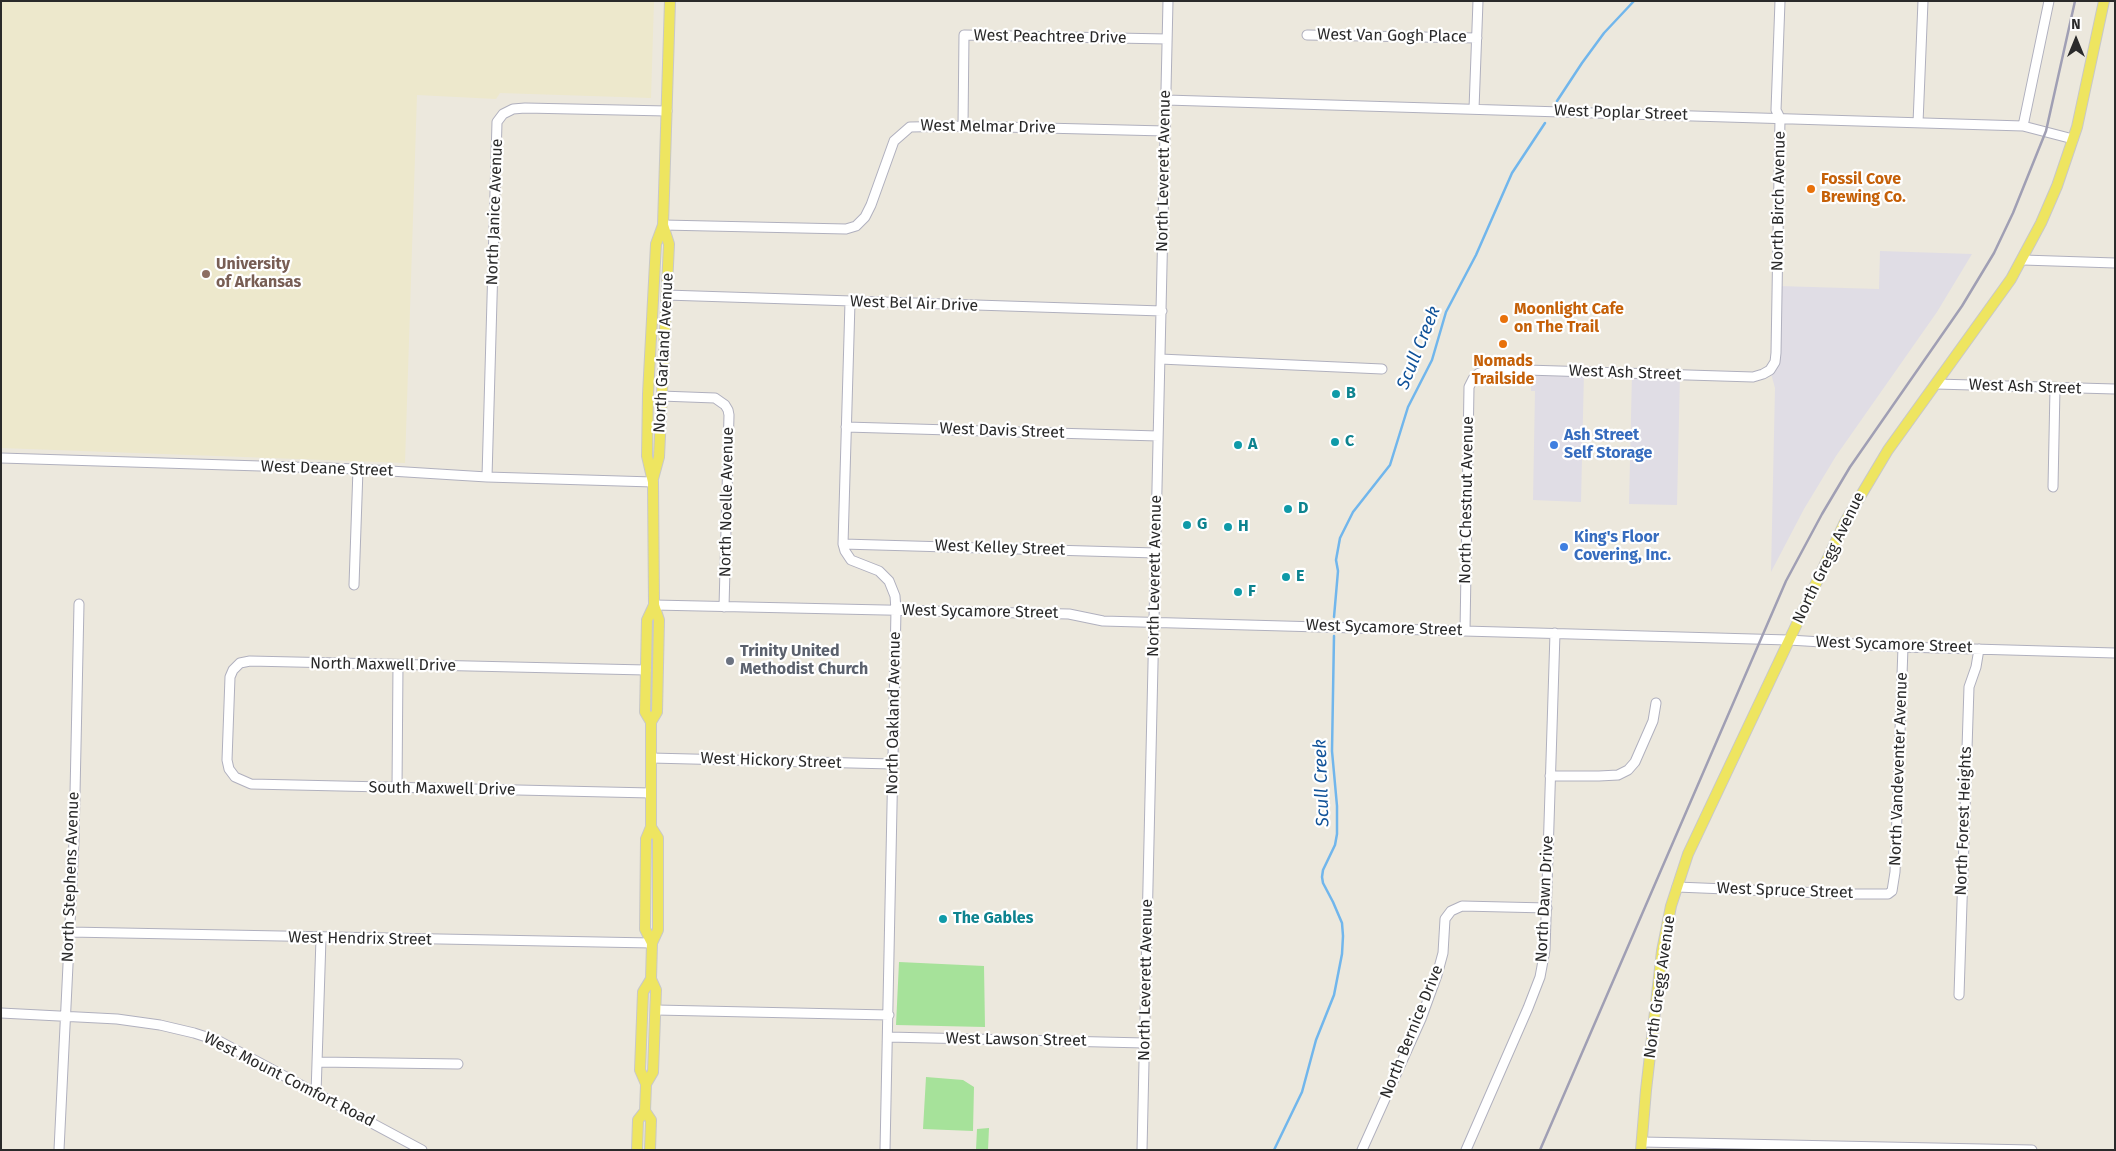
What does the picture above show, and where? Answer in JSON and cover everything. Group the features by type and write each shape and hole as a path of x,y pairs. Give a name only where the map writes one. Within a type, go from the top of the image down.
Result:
{"main road":[{"name":"North Garland Avenue","path":"646,1084 653,1072 656,1010 656,990 651,979 652,943 645,929 646,839 651,827 651,722 657,712 660,620 654,605 653,482 647,456 648,394 656,244 663,225 670,1"},
{"name":"North Gregg Avenue","path":"1641,1146 1662,951 1677,887 1688,854 1844,522 1888,450 2023,260 2057,186 2073,139 2104,1"},
{"name":"North Garland Avenue","path":"653,482 659,456 669,244 663,225"},
{"name":"North Garland Avenue","path":"651,722 645,712 647,620 654,605"},
{"name":"North Garland Avenue","path":"637,1150 638,1120 645,1110 646,1084 640,1070 643,992 651,979"},
{"name":"North Garland Avenue","path":"645,1110 651,1120 650,1150"}],"street":[{"name":"North Leverett Avenue","path":"1142,1150 1168,1"},
{"path":"1474,109 1478,1"},
{"name":"North Birch Avenue","path":"1770,370 1775,362 1776,353 1780,118 1776,110 1780,1"},
{"path":"1918,123 1922,1"},
{"path":"2023,126 2049,1"},
{"name":"West Peachtree Drive","path":"963,126 964,35 1167,39"},
{"name":"West Van Gogh Place","path":"1307,35 1477,38"},
{"name":"West Poplar Street","path":"1166,100 2023,126 2073,139"},
{"name":"North Janice Avenue","path":"487,477 498,122 503,114 513,109 524,108 667,112"},
{"name":"West Melmar Drive","path":"663,225 846,229 856,226 865,217 871,205 894,141 910,127 963,126 1165,131"},
{"path":"2023,260 2115,263"},
{"name":"West Bel Air Drive","path":"666,295 1162,311"},
{"path":"843,544 850,302"},
{"path":"1160,359 1382,369"},
{"name":"West Ash Street","path":"1479,373 1494,369 1753,376 1770,370"},
{"name":"North Chestnut Avenue","path":"1464,631 1469,387 1479,373"},
{"name":"West Ash Street","path":"1936,384 2115,389"},
{"path":"2053,487 2055,388"},
{"name":"North Noelle Avenue","path":"661,396 715,398 725,405 729,415 724,607"},
{"name":"West Davis Street","path":"846,427 1158,436"},
{"name":"West Deane Street","path":"1,458 653,482"},
{"path":"354,585 358,470"},
{"name":"West Kelley Street","path":"843,544 1156,553"},
{"name":"North Oakland Avenue","path":"843,544 851,560 879,572 889,581 895,596 896,610 885,1150"},
{"name":"North Stephens Avenue","path":"59,1150 74,841 79,604"},
{"name":"West Sycamore Street","path":"654,605 1069,614 1103,621 1789,640 1903,648 2115,653"},
{"name":"North Dawn Drive","path":"1466,1150 1540,977 1545,950 1555,633"},
{"name":"North Vandeventer Avenue","path":"1892,890 1895,872 1903,648"},
{"name":"North Forest Heights","path":"1959,995 1969,687 1976,667 1979,649"},
{"name":"North Maxwell Drive","path":"235,777 229,769 227,760 228,688 233,670 240,664 250,661 646,670"},
{"path":"397,788 398,665"},
{"path":"1550,776 1618,775 1628,770 1635,762 1649,729 1656,703"},
{"name":"West Hickory Street","path":"650,758 892,764"},
{"name":"South Maxwell Drive","path":"235,777 251,784 651,793"},
{"name":"West Spruce Street","path":"1677,887 1848,894 1888,894 1892,890"},
{"name":"North Bernice Drive","path":"1362,1150 1420,1019 1437,975 1443,952 1445,919 1451,911 1462,906 1547,908"},
{"name":"West Hendrix Street","path":"69,932 652,943"},
{"path":"316,1094 321,938"},
{"path":"656,1010 889,1015"},
{"name":"West Mount Comfort Road","path":"1,1013 138,1021 194,1032 219,1041 422,1150"},
{"name":"West Lawson Street","path":"888,1037 1145,1043"},
{"path":"318,1062 458,1064"},
{"path":"1641,1146 2032,1150"}],"shaded area":[{"name":"University of Arkansas","path":"1,1 654,1 651,98 500,93 496,99 417,95 405,463 1,448"},
{"path":"1880,251 1972,254 1937,312 1836,456 1804,509 1771,572 1775,388 1770,370 1778,286 1879,289"},
{"path":"1531,370 1584,372 1581,502 1533,500 1535,391 1531,391"},
{"path":"1632,373 1680,374 1677,505 1629,504"}],"green space":[{"path":"899,962 984,966 985,1027 896,1025"},
{"path":"926,1077 963,1080 974,1087 973,1131 923,1129"},
{"path":"989,1128 988,1150 976,1150 977,1129"}],"waterway":[{"name":"Scull Creek","path":"1557,101 1604,33 1634,1"},
{"name":"Scull Creek","path":"1334,617 1338,571 1336,560 1340,538 1353,512 1390,465 1408,407 1432,360 1446,312 1476,255 1512,173 1545,123"},
{"name":"Scull Creek","path":"1274,1150 1302,1092 1316,1040 1334,995 1342,954 1342,923 1322,877 1323,870 1335,845 1337,834 1337,806 1332,751 1334,636"}],"railway":[{"path":"1540,1150 1786,581 1850,467 1962,306 1994,253 2013,213 2046,131 2075,1"}],"place":[{"name":"Fossil Cove Brewing Co.","path":"1811,189"},
{"name":"University of Arkansas","path":"206,274"},
{"name":"Moonlight Cafe on The Trail","path":"1504,319"},
{"name":"Nomads Trailside","path":"1503,344"},
{"name":"B","path":"1336,394"},
{"name":"C","path":"1335,442"},
{"name":"A","path":"1238,445"},
{"name":"Ash Street Self Storage","path":"1554,445"},
{"name":"D","path":"1288,509"},
{"name":"G","path":"1187,525"},
{"name":"H","path":"1228,527"},
{"name":"King's Floor Covering, Inc.","path":"1564,547"},
{"name":"E","path":"1286,577"},
{"name":"F","path":"1238,592"},
{"name":"Trinity United Methodist Church","path":"730,661"},
{"name":"The Gables","path":"943,919"}]}
